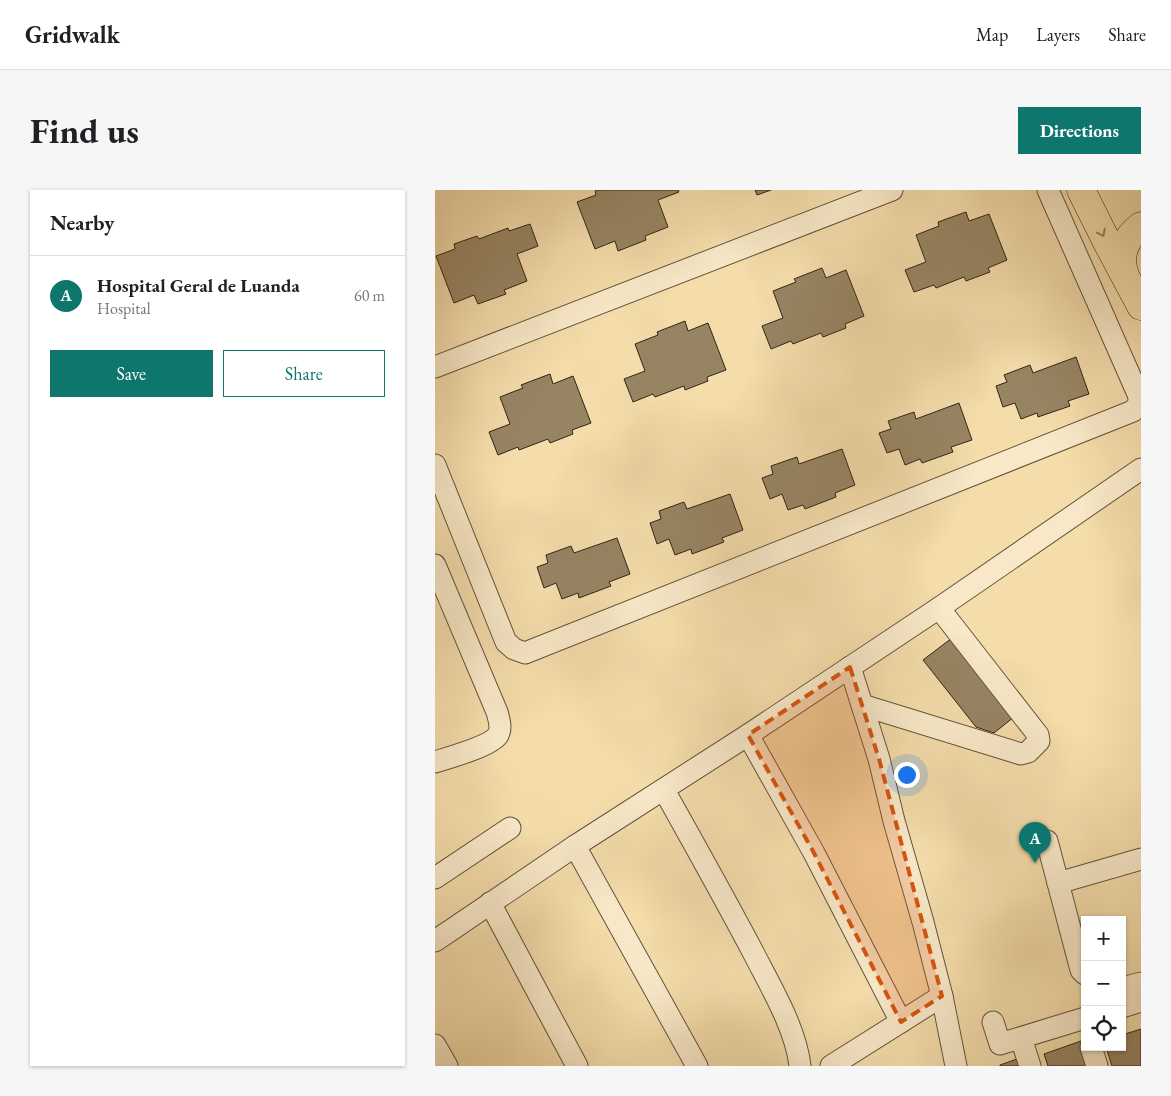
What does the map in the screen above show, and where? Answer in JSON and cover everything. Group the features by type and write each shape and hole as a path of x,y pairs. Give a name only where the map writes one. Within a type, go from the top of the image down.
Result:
{"highway":[{"path":"1081,190 1141,306"},
{"path":"1125,275 1122,262 1124,248 1130,236 1141,226"}],"street":[{"path":"435,366 892,190"},
{"path":"435,465 506,642 514,649 525,653 1133,411 1140,404 1138,394 1048,190"},
{"path":"435,941 575,846 850,668 1141,469"},
{"path":"435,565 497,712 500,726 497,736 486,745 435,762"},
{"path":"862,705 1021,754 1028,752 1039,741 1038,735 939,608"},
{"path":"850,668 879,759 894,821 923,922 942,996 956,1066"},
{"path":"748,735 814,853 901,1022"},
{"path":"664,790 779,1000 793,1037 800,1066"},
{"path":"435,878 510,828"},
{"path":"1047,841 1081,970"},
{"path":"575,846 697,1066"},
{"path":"1057,883 1141,859"},
{"path":"490,903 577,1066"},
{"path":"1126,987 1141,983"},
{"path":"831,1066 942,996"},
{"path":"1125,1006 1141,1001"},
{"path":"993,1022 1000,1044 1081,1022"},
{"path":"1021,1038 1030,1066"},
{"path":"435,1045 447,1066"},
{"path":"1092,1051 1097,1066"}],"highlighted area":[{"path":"850,667 879,759 942,996 901,1022 814,853 748,735"}],"building":[{"path":"596,190 678,190 679,192 658,200 668,227 645,236 646,240 618,251 615,241 595,249 577,202 596,195"},
{"path":"755,190 771,190 757,195"},
{"path":"966,212 969,221 989,214 1007,260 988,268 990,272 966,281 964,277 936,288 934,285 914,292 905,270 926,262 916,235 939,226 938,222"},
{"path":"530,224 538,246 517,254 527,281 504,290 506,294 478,304 474,295 454,303 436,256 455,249 454,244 477,236 479,239 508,228 509,231"},
{"path":"822,268 826,278 846,270 864,316 845,324 846,328 823,337 821,333 793,344 791,341 771,349 762,326 783,318 773,291 796,282 794,279"},
{"path":"685,321 688,331 708,323 726,370 707,377 708,381 685,390 684,386 655,397 653,394 633,402 624,379 645,371 635,344 658,335 657,332"},
{"path":"1076,357 1089,394 1068,401 1070,406 1038,417 1037,413 1021,419 1015,403 1003,407 996,386 1007,382 1004,375 1030,365 1033,373"},
{"path":"550,374 553,384 573,376 591,423 572,430 573,434 550,443 548,439 519,450 518,447 498,455 489,432 510,424 500,397 523,388 521,385"},
{"path":"959,403 972,440 951,447 953,452 922,463 920,459 905,465 899,449 887,453 879,433 891,429 888,421 914,412 916,419"},
{"path":"842,449 855,485 835,493 836,497 805,509 803,505 788,510 782,494 770,499 762,478 773,474 771,466 797,457 799,464"},
{"path":"730,494 743,530 722,538 724,542 692,554 691,549 675,555 669,539 657,544 650,523 661,519 659,511 684,502 687,509"},
{"path":"617,538 630,574 609,582 611,586 579,598 578,593 562,599 556,583 544,588 537,567 548,563 546,555 571,546 574,553"},
{"path":"952,638 1014,717 994,733 976,727 923,660"},
{"path":"1141,1029 1141,1066 1112,1066 1107,1051 1126,1051 1126,1034"},
{"path":"1081,1041 1081,1051 1085,1051 1090,1065 1048,1066 1044,1054"},
{"path":"1020,1058 1022,1066 1000,1066 1000,1065"}],"place":[{"name":"Hospital Geral de Luanda","path":"1035,863"}]}
